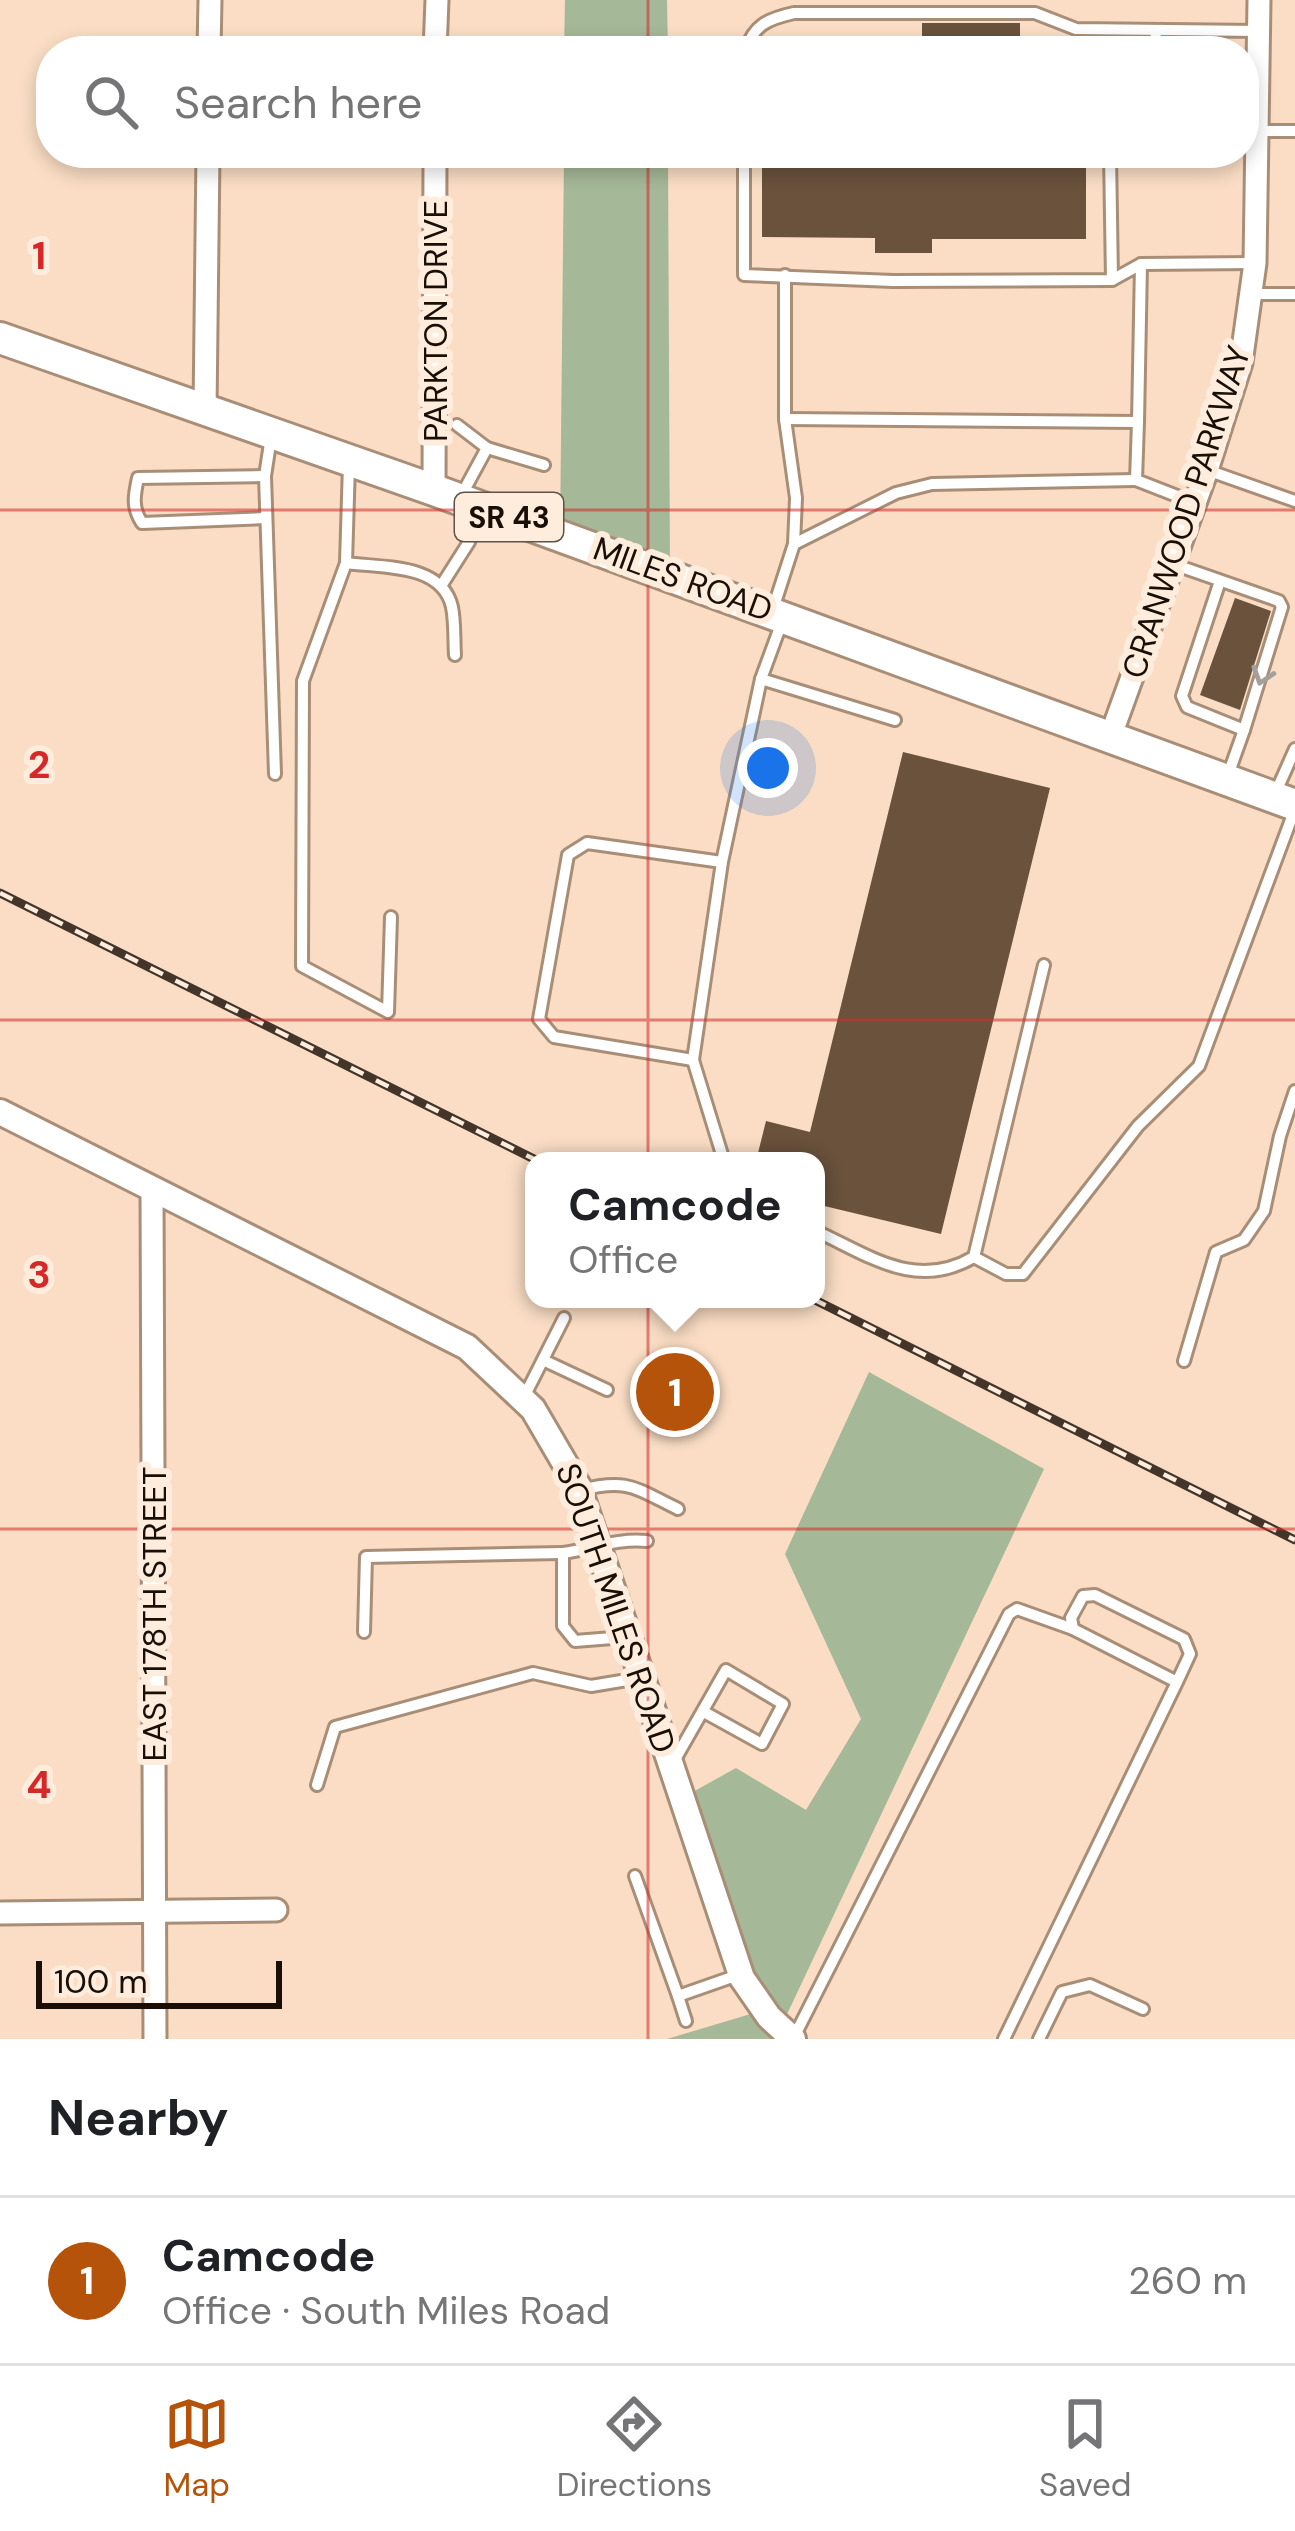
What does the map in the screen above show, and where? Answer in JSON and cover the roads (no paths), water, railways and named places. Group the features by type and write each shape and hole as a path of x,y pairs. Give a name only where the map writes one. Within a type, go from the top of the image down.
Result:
{"main road":[{"name":"MILES ROAD","path":"0,338 458,498 1288,803"}],"street":[{"path":"209,36 210,0"},
{"path":"436,36 437,0"},
{"name":"CRANWOOD PARKWAY","path":"1259,0 1259,36"},
{"path":"206,411 208,168"},
{"name":"PARKTON DRIVE","path":"436,168 458,498"},
{"name":"CRANWOOD PARKWAY","path":"1111,735 1207,470 1240,362 1255,263 1257,168"},
{"name":"SOUTH MILES ROAD","path":"0,1112 467,1347 523,1399 560,1449 580,1490 741,1974 769,2017 793,2039"},
{"name":"EAST 178TH STREET","path":"152,1190 155,2039"},
{"path":"0,1913 276,1910"}],"lane":[{"path":"750,36 768,19 794,13 1035,14 1076,29 1259,31"},
{"path":"1156,30 1156,36"},
{"path":"1259,130 1295,130"},
{"path":"744,168 744,275 893,281 1112,280 1141,264 1255,263"},
{"path":"1110,168 1112,280"},
{"path":"1136,480 1141,264"},
{"path":"721,1152 693,1060 722,862 794,544 796,498 785,419 785,275"},
{"path":"1252,294 1295,294"},
{"path":"785,419 1138,422"},
{"path":"457,425 487,448 544,465"},
{"path":"272,434 265,476 275,774"},
{"path":"441,586 469,542 458,498 487,448"},
{"path":"349,460 346,563 303,681 302,966 388,1012 391,917"},
{"path":"1207,470 1295,501"},
{"path":"265,476 138,478 134,496 142,524 266,518"},
{"path":"794,544 896,493 932,484 1136,480 1195,503"},
{"path":"346,563 424,573 441,586 452,603 455,655"},
{"path":"1173,564 1282,607 1226,779"},
{"path":"1220,581 1182,696 1187,707 1244,730"},
{"path":"761,680 895,720"},
{"path":"974,1257 1006,1274 1023,1274 1138,1126 1199,1066 1288,803 1294,746"},
{"path":"693,1060 554,1037 539,1019 572,850 586,843 722,862"},
{"path":"825,1235 896,1268 931,1274 974,1257 1044,965"},
{"path":"1184,1360 1216,1252 1244,1240 1264,1211 1295,1091"},
{"path":"523,1399 564,1318"},
{"path":"543,1360 607,1390"},
{"path":"580,1490 610,1483 628,1485 678,1510"},
{"path":"364,1632 366,1557 562,1553 599,1548 620,1538 647,1541"},
{"path":"562,1553 563,1626 575,1641 628,1637"},
{"path":"1004,2039 1190,1654 1184,1639 1095,1595 1083,1596 1071,1618 1073,1629"},
{"path":"793,2039 1009,1614 1018,1610 1073,1629 1177,1682"},
{"path":"671,1765 726,1670 784,1704 762,1744 704,1712"},
{"path":"317,1785 335,1727 533,1673 591,1686 642,1678"},
{"path":"635,1876 686,2020"},
{"path":"678,1996 741,1974"},
{"path":"1039,2039 1062,1991 1090,1985 1142,2009"}],"railway":[{"path":"0,893 525,1155"},
{"path":"825,1305 1295,1540"}],"place":[{"name":"Camcode","path":"675,1392"}]}
